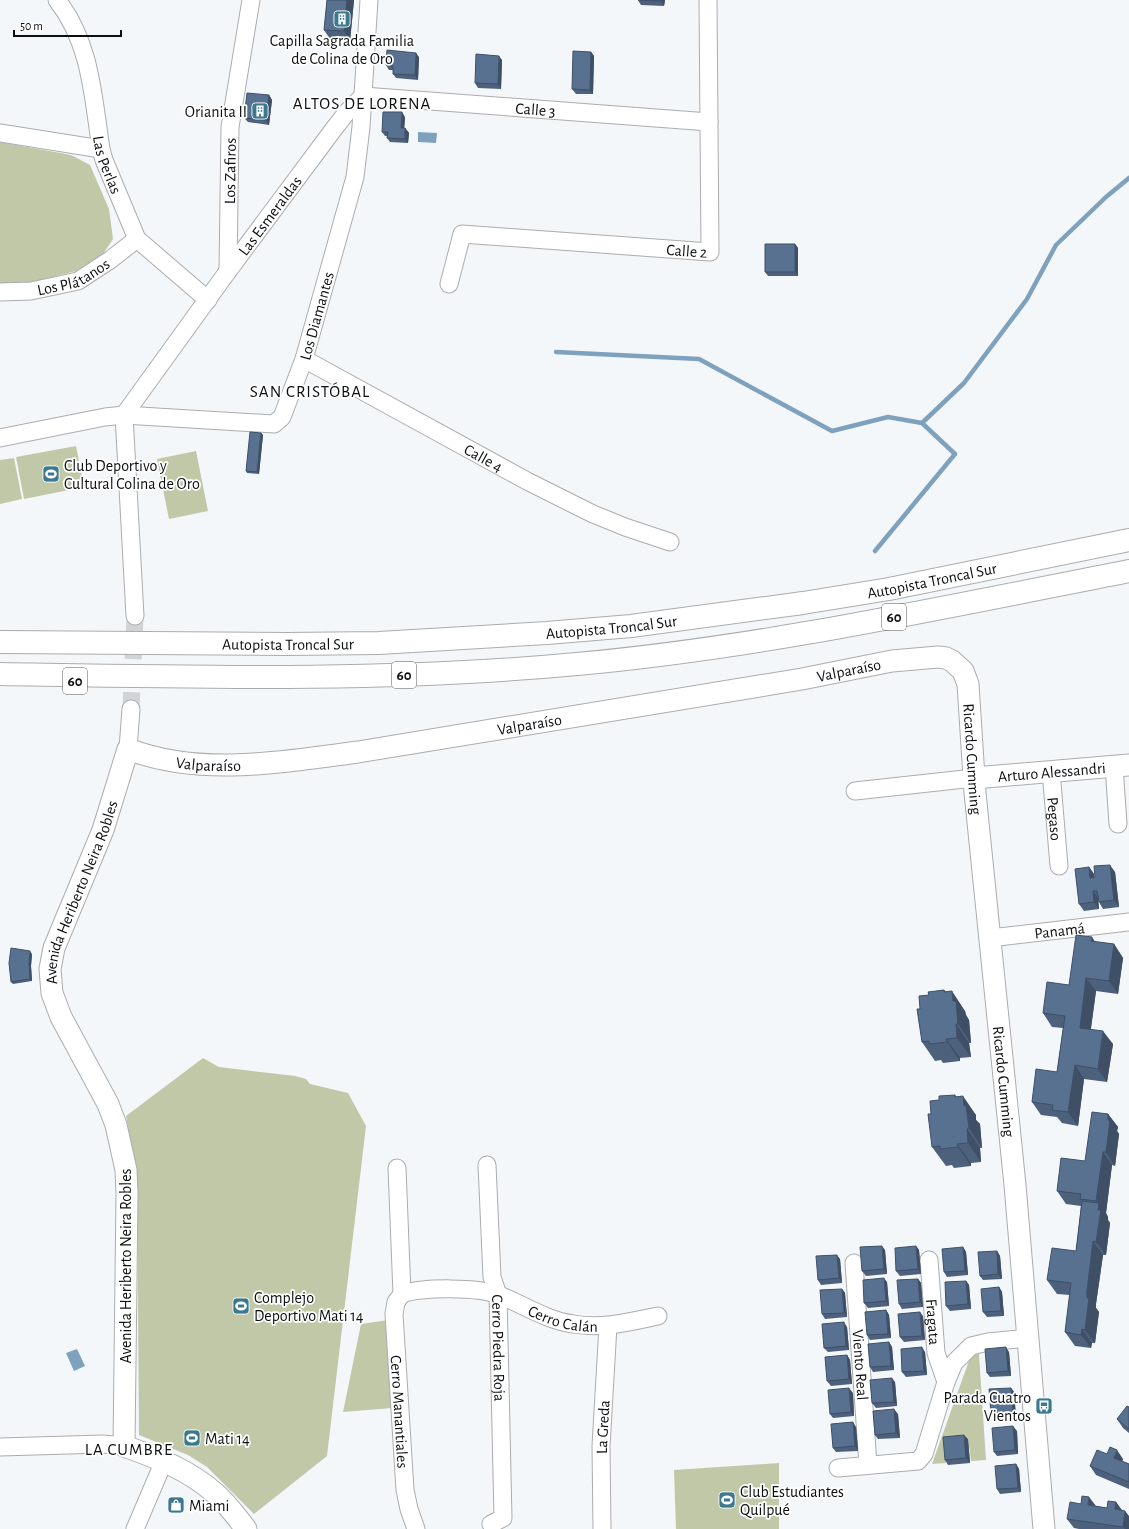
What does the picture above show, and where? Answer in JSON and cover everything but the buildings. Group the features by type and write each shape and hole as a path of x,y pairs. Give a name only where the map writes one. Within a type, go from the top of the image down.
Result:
{"highway":[{"name":"Autopista Troncal Sur","path":"0,642 379,643 493,637 631,626 772,608 889,589 1129,540"},
{"name":"Autopista Troncal Sur","path":"0,674 336,676 416,674 577,664 658,655 813,632 1129,571"},
{"name":"Autopista Troncal Sur","path":"0,632 87,643"},
{"name":"Autopista Troncal Sur","path":"0,685 150,676"}],"main road":[{"name":"Ricardo Cumming","path":"931,658 938,657 952,661 963,671 968,684 974,778 1015,1185 1044,1529"},
{"name":"Valparaíso","path":"128,749 167,761 201,764 242,766 288,762 358,752 802,679 892,661 931,658"},
{"name":"Avenida Heriberto Neira Robles","path":"124,1446 126,1170 116,1125 108,1104 56,1005 52,993 50,969 54,948 103,830 128,749"},
{"name":"Arturo Alessandri","path":"974,778 1121,765"},
{"path":"124,1446 164,1461 193,1476 217,1495 246,1529"}],"street":[{"name":"Las Perlas","path":"57,0 81,41 90,69 101,149 104,160 137,239 208,300"},
{"name":"Los Zafiros","path":"228,271 230,126 251,0"},
{"path":"362,96 369,0"},
{"name":"Calle 2","path":"449,284 462,234 710,252 708,0"},
{"name":"Las Esmeraldas","path":"124,415 228,271 347,112 362,96"},
{"name":"Calle 3","path":"362,96 709,122"},
{"name":"Los Diamantes","path":"0,438 105,417 124,415 274,424 282,417 304,359 355,177 359,155 362,96"},
{"path":"0,133 101,149"},
{"name":"Los Plátanos","path":"0,292 31,291 78,281 110,260 137,239"},
{"name":"Calle 4","path":"304,359 527,481 594,514 625,527 670,542"},
{"path":"124,415 135,616"},
{"name":"Avenida Heriberto Neira Robles","path":"128,749 131,708"},
{"path":"1118,824 1121,765"},
{"name":"Pegaso","path":"1051,771 1059,866"},
{"name":"Arturo Alessandri","path":"855,791 974,778"},
{"name":"Panamá","path":"990,938 1129,922"},
{"name":"Cerro Piedra Roja","path":"487,1164 492,1277 498,1295 503,1518 491,1524"},
{"path":"397,1168 402,1294"},
{"name":"Fragata","path":"929,1260 936,1353 946,1382"},
{"name":"Viento Real","path":"854,1263 868,1465"},
{"name":"Cerro Calán","path":"402,1294 413,1290 477,1290 498,1295 554,1320 574,1324 608,1326 658,1316"},
{"name":"Cerro Manantiales","path":"402,1294 396,1302 394,1314 404,1482 409,1509 416,1529"},
{"name":"La Greda","path":"602,1529 601,1446 608,1326"},
{"path":"838,1468 918,1462 922,1459 946,1382 954,1363 971,1346 988,1342 1028,1338"},
{"path":"0,1447 103,1444 124,1446"},
{"path":"135,1529 164,1461"}],"green space":[{"path":"0,142 71,155 90,165 109,209 113,239 103,254 76,271 24,284 0,285"},
{"path":"76,446 84,487 24,499 16,457"},
{"path":"196,451 208,511 169,519 157,459"},
{"path":"14,458 22,499 0,504 0,460"},
{"name":"Complejo Deportivo Mati 14","path":"203,1058 219,1067 295,1076 306,1079 310,1084 348,1093 366,1126 327,1456 254,1514 207,1467 188,1455 139,1435 137,1176 126,1116"},
{"path":"388,1320 392,1408 343,1412 361,1324"},
{"path":"979,1354 986,1460 971,1461 968,1438 945,1440 946,1463 932,1464 971,1355"},
{"name":"Club Estudiantes Quilpué","path":"779,1463 779,1529 676,1529 674,1470"}],"water":[{"path":"418,132 437,133 436,143 418,142"},
{"path":"77,1349 85,1366 74,1371 66,1353"}],"waterway":[{"path":"922,423 964,383 1027,299 1056,245 1106,197 1129,178"},
{"path":"556,352 699,359 832,431 888,417 922,423 955,454 875,551"}],"tunnel":[{"path":"131,709 135,616"}],"place":[{"name":"Capilla Sagrada Familia de Colina de Oro","path":"342,19"},
{"name":"Orianita II","path":"260,111"},
{"name":"Club Deportivo y Cultural Colina de Oro","path":"51,474"},
{"name":"Complejo Deportivo Mati 14","path":"241,1306"},
{"name":"Parada Cuatro Vientos","path":"1044,1406"},
{"name":"Mati 14","path":"192,1438"},
{"name":"Club Estudiantes Quilpué","path":"727,1500"},
{"name":"Miami","path":"176,1505"}],"district":[{"name":"ALTOS DE LORENA","path":"362,103"},
{"name":"SAN CRISTÓBAL","path":"310,391"},
{"name":"LA CUMBRE","path":"129,1449"}]}
